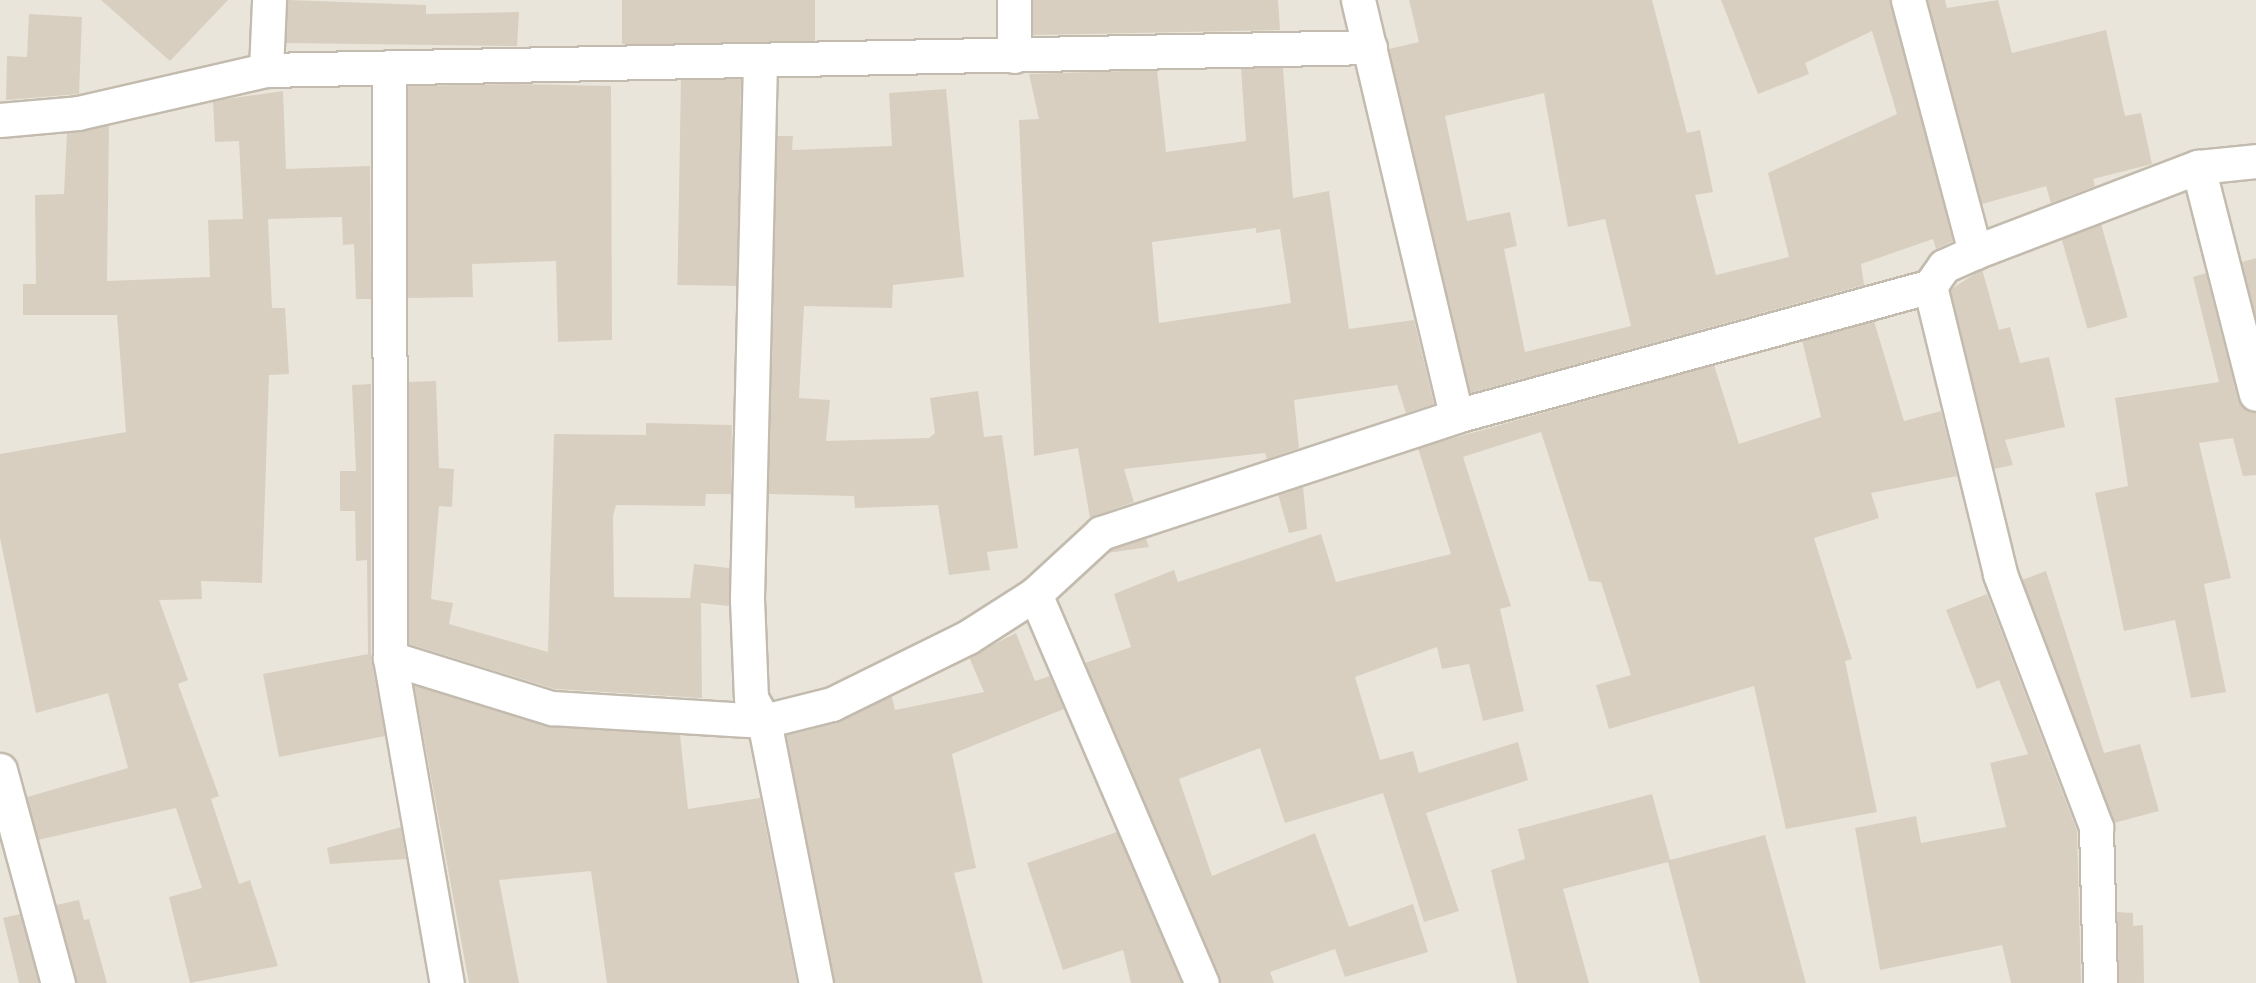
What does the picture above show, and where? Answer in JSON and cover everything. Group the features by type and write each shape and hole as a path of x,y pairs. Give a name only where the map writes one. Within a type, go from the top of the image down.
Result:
{"street":[{"path":"266,70 269,0"},
{"path":"1014,0 1014,56"},
{"path":"1358,0 1456,416"},
{"path":"1908,0 1975,252"},
{"path":"0,120 78,113 266,70 760,62 1370,47"},
{"path":"760,62 747,599 751,698 764,722 816,983"},
{"path":"389,67 390,658 447,983"},
{"path":"390,658 552,708 764,722 832,704 901,672 1035,594 1101,533 1456,416 1930,286 1944,266 1975,252 2198,167 2256,161"},
{"path":"2198,167 2256,394"},
{"path":"1930,286 2000,574 2096,827 2100,983"},
{"path":"1035,594 1202,983"},
{"path":"0,770 58,983"}],"shaded area":[{"path":"0,0 2256,0 2256,983 0,983"}],"building":[{"path":"101,0 228,0 170,61"},
{"path":"288,0 426,5 426,14 519,12 517,46 286,43"},
{"path":"622,0 815,0 815,44 622,44"},
{"path":"1033,0 1278,0 1280,30 1033,35"},
{"path":"1409,0 1652,0 1687,133 1700,130 1713,192 1695,195 1716,275 1789,257 1768,173 1897,114 1872,31 1805,63 1809,74 1758,94 1721,0 1890,0 1953,241 1936,249 1933,239 1861,264 1864,285 1470,393 1389,49 1419,42","holes":["1544,93 1568,227 1605,219 1631,326 1525,352 1504,249 1517,246 1510,212 1467,221 1445,116"]},
{"path":"1927,0 1945,0 1947,8 1998,0 2012,53 2106,30 2125,116 2141,113 2152,164 2093,179 2095,186 2051,203 2046,186 1982,204"},
{"path":"29,14 82,17 79,94 6,100 7,56 27,57"},
{"path":"1241,68 1283,68 1293,198 1329,191 1349,329 1414,320 1434,404 1406,413 1397,385 1294,400 1299,448 1267,459 1265,453 1124,469 1134,502 1090,518 1078,448 1034,456 1019,120 1039,119 1029,74 1157,70 1166,152 1246,141","holes":["1256,228 1256,233 1280,229 1291,303 1159,323 1152,242"]},
{"path":"681,78 741,79 737,286 677,285"},
{"path":"515,84 611,86 612,340 558,342 556,261 472,264 473,297 408,298 408,86"},
{"path":"946,89 964,277 893,285 892,308 804,306 799,398 830,400 826,441 929,438 935,433 930,398 978,391 984,437 1002,435 1018,548 987,552 990,570 949,575 938,505 855,508 854,496 768,494 777,136 793,136 792,150 892,146 889,93"},
{"path":"283,91 286,169 370,166 371,299 356,299 354,244 343,245 342,217 268,219 272,308 285,308 289,374 269,375 262,583 201,581 202,599 159,600 188,680 178,684 219,796 211,799 239,884 250,880 278,966 190,983 169,897 202,888 176,808 38,840 27,797 128,768 108,693 36,713 0,538 0,454 126,432 117,315 23,315 23,284 36,284 35,195 64,194 67,133 109,125 107,281 210,277 208,220 243,219 239,141 215,142 213,101"},
{"path":"2101,224 2128,317 2087,329 2061,236"},
{"path":"2256,258 2256,318 2242,262"},
{"path":"1982,269 1999,330 2010,327 2020,363 2049,357 2065,427 2005,440 2013,465 1994,469 1950,290"},
{"path":"2206,273 2238,399 2256,412 2256,475 2243,476 2233,438 2199,443 2231,578 2204,584 2226,692 2191,698 2175,620 2124,631 2095,493 2128,486 2115,398 2219,382 2193,277"},
{"path":"1874,321 1904,421 1941,411 1957,476 1871,493 1879,518 1814,538 1852,659 1845,661 1877,812 1786,829 1754,686 1609,729 1596,685 1631,675 1601,582 1589,581 1541,432 1463,457 1511,606 1500,609 1524,711 1483,721 1469,664 1442,669 1437,647 1355,677 1380,760 1413,751 1419,773 1518,742 1528,780 1426,813 1459,911 1424,922 1383,793 1285,823 1260,748 1179,779 1212,876 1315,833 1349,927 1413,904 1428,952 1345,977 1335,949 1270,972 1274,983 1220,983 1085,663 1131,647 1114,594 1174,570 1178,582 1321,534 1336,582 1451,554 1418,448 1714,365 1739,444 1821,417 1802,340"},
{"path":"436,381 439,468 454,469 452,507 439,506 431,599 453,603 449,624 548,652 554,434 646,435 646,423 732,425 731,494 706,494 705,506 616,505 613,516 614,597 690,598 694,564 729,568 729,606 701,603 702,698 555,689 409,644 408,382"},
{"path":"371,384 371,658 385,736 279,757 263,674 368,654 367,560 356,561 355,511 340,511 340,471 356,471 352,385"},
{"path":"1303,486 1307,529 1289,533 1278,494"},
{"path":"1146,538 1149,547 1107,553 1111,550"},
{"path":"2046,571 2104,753 2140,744 2159,811 2114,823 2022,580"},
{"path":"1987,594 2077,831 2081,983 2011,983 2002,945 1880,970 1855,828 1916,816 1921,843 2006,827 1990,763 2028,754 1999,680 1977,689 1946,610"},
{"path":"1016,633 1035,681 1050,676 1064,709 952,754 976,868 954,873 983,983 834,983 786,735 837,722 892,697 895,710 984,692 969,657"},
{"path":"414,685 547,726 680,735 688,809 760,798 797,983 607,983 591,871 499,880 519,983 469,983"},
{"path":"1652,794 1670,860 1765,835 1806,983 1700,983 1668,862 1563,889 1589,983 1517,983 1491,870 1525,859 1518,829"},
{"path":"401,827 406,859 330,864 327,848"},
{"path":"1117,832 1182,983 1131,983 1123,950 1063,970 1027,863"},
{"path":"79,900 84,920 89,919 107,983 76,983 56,905"},
{"path":"2117,912 2133,913 2133,926 2143,925 2144,983 2119,983"},
{"path":"20,914 39,983 19,983 3,918"}]}
